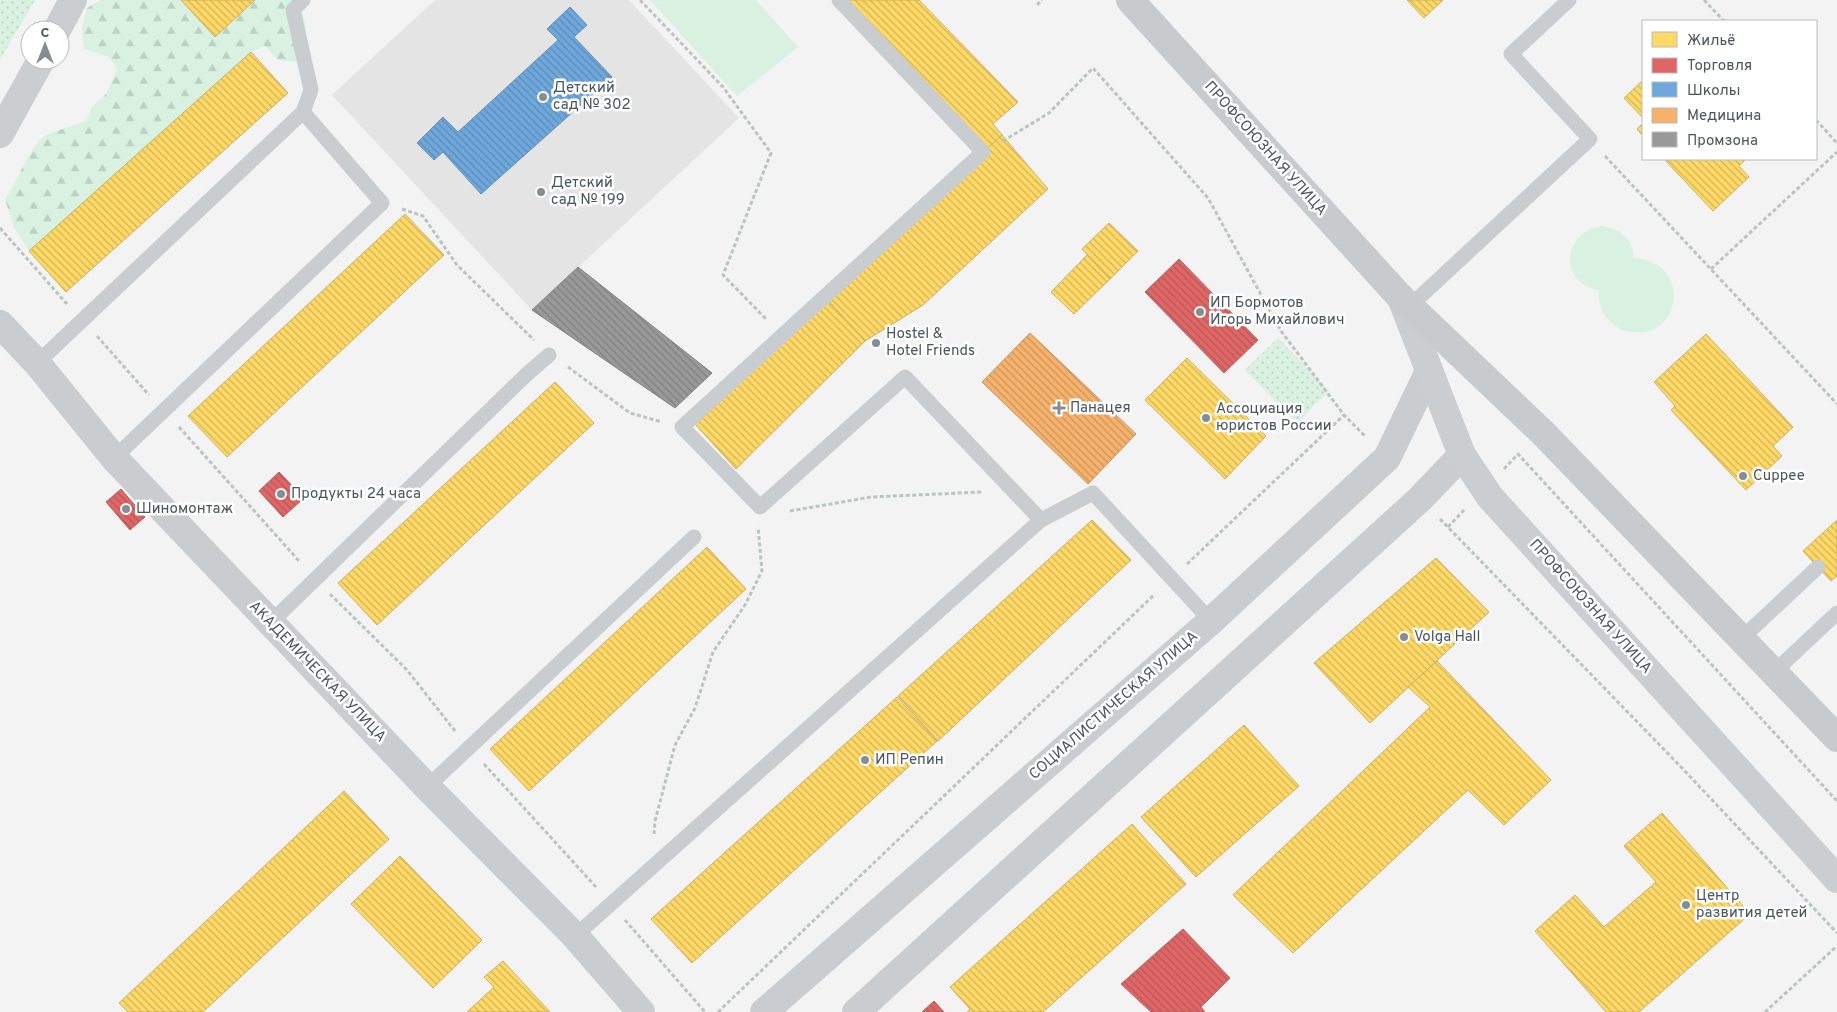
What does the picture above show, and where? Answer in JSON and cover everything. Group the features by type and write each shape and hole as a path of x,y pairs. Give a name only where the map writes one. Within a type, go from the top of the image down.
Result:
{"main road":[{"path":"63,20 74,0"},
{"name":"ПРОФСОЮЗНАЯ УЛИЦА","path":"1130,0 1405,302 1544,434 1837,738"},
{"path":"0,134 35,70"},
{"name":"ПРОФСОЮЗНАЯ УЛИЦА","path":"1405,302 1429,371 1462,455 1490,497 1837,879"}],"street":[{"name":"АКАДЕМИЧЕСКАЯ УЛИЦА","path":"0,324 37,363 114,458 427,788 575,936 640,1012"},
{"name":"СОЦИАЛИСТИЧЕСКАЯ УЛИЦА","path":"764,1012 1211,621 1387,458 1429,371"},
{"path":"856,1012 1420,499 1462,455"}],"lane":[{"path":"37,363 303,112 311,90 293,10 302,0"},
{"path":"839,0 982,152 682,427 760,507 905,377 1041,520"},
{"path":"1405,302 1590,139 1510,54 1569,0"},
{"path":"114,458 382,203 303,112"},
{"path":"270,623 549,355"},
{"path":"575,936 1041,520 1093,493 1211,621"},
{"path":"427,788 694,537"},
{"path":"1742,638 1818,567"},
{"path":"1774,672 1837,613"}],"path":[{"path":"640,0 723,86 771,153 723,275 782,335"},
{"path":"1037,5 1042,0"},
{"path":"1704,0 1723,20"},
{"path":"982,152 1049,113 1093,68 1208,198 1281,330 1344,415 1387,458"},
{"path":"1817,121 1837,143"},
{"path":"1590,139 1837,404"},
{"path":"1711,269 1837,152"},
{"path":"382,203 423,216 457,265 549,355 580,374 630,413 682,427"},
{"path":"0,228 316,579 406,670 469,748 612,904 705,1012"},
{"path":"718,1012 1344,415"},
{"path":"1518,454 1837,801"},
{"path":"760,507 795,511 870,497 1012,490"},
{"path":"652,867 655,821 675,745 695,708 713,652 745,605 762,571 757,518 744,492"},
{"path":"1420,499 1683,769 1837,933"},
{"path":"1765,1012 1837,946"}],"shaded area":[{"name":"Детский сад № 199","path":"435,0 629,0 739,118 532,310 332,95"}],"green space":[{"path":"0,0 35,0 23,20 20,20 20,26 0,60"},
{"path":"101,0 181,0 215,37 255,0 297,0 304,16 306,31 299,62 278,60 265,46 251,52 29,251 14,228 5,199 27,159 42,138 86,121 93,106 106,94 117,69 109,57 84,49 82,27 87,8"},
{"path":"650,0 756,0 798,47 737,96"},
{"path":"1601,226 1614,229 1624,235 1631,245 1634,258 1653,263 1666,273 1672,285 1674,299 1670,313 1662,324 1650,331 1634,332 1615,326 1606,317 1602,308 1599,300 1599,290 1586,286 1577,278 1572,269 1570,258 1572,248 1578,238 1588,231"},
{"path":"1278,338 1329,391 1297,423 1245,370"}],"building: Жильё":[{"path":"181,0 255,0 215,37"},
{"path":"841,0 919,0 1018,102 993,124 1002,135 992,155"},
{"path":"1407,0 1443,0 1424,18"},
{"path":"251,52 288,93 66,292 29,251"},
{"path":"1642,81 1642,117 1624,98"},
{"path":"1642,124 1642,135 1637,129"},
{"name":"Hostel & Hotel Friends","path":"1002,135 1048,189 923,305 865,341 824,296"},
{"path":"1665,160 1745,160 1739,166 1749,177 1713,211"},
{"path":"405,214 444,255 227,457 188,416"},
{"path":"1109,223 1138,251 1110,279 1082,249"},
{"path":"1087,255 1110,279 1074,314 1051,292"},
{"path":"824,296 865,341 736,469 695,424"},
{"path":"1706,334 1793,427 1773,446 1782,456 1746,490 1671,410 1675,406 1654,382"},
{"name":"Ассоциация юристов России","path":"1187,358 1266,436 1225,479 1145,400"},
{"path":"555,382 594,423 377,625 338,583"},
{"path":"1092,520 1131,560 938,741 898,696"},
{"path":"1837,520 1837,576 1831,581 1803,551"},
{"path":"707,547 746,589 529,791 490,749"},
{"name":"Volga Hall","path":"1436,558 1489,612 1370,723 1314,663"},
{"path":"1437,661 1551,780 1504,825 1468,790 1293,953 1233,895 1430,707 1408,687"},
{"path":"897,697 937,741 692,963 651,919"},
{"path":"1244,725 1299,786 1196,877 1141,817"},
{"path":"344,791 389,839 203,1012 128,1012 119,1003"},
{"name":"Центр развития детей","path":"1662,813 1750,914 1639,1012 1606,1012 1535,931 1575,895 1604,927 1656,882 1624,846"},
{"path":"1132,824 1186,884 1043,1012 967,1012 970,1009 950,987"},
{"path":"400,856 482,940 433,988 351,904"},
{"path":"503,961 550,1012 467,1012 494,987 484,977"}],"building: Торговля":[{"path":"1179,259 1258,340 1224,373 1145,292"},
{"name":"Продукты 24 часа","path":"279,472 304,498 283,517 259,491"},
{"name":"Шиномонтаж","path":"121,489 145,517 130,530 106,502"},
{"path":"1183,929 1230,978 1201,1007 1205,1012 1151,1012 1121,984"},
{"path":"934,1001 944,1012 922,1012"}],"building: Школы":[{"name":"Детский сад № 302","path":"570,7 587,25 574,37 612,77 481,194 443,152 434,160 417,143 443,117 458,132 558,40 547,29"}],"building: Медицина":[{"name":"Панацея","path":"1030,333 1136,434 1088,484 982,382"}],"building: Промзона":[{"path":"578,267 712,373 675,408 532,310"}],"place":[{"name":"Детский сад № 302","path":"543,97"},
{"name":"Детский сад № 199","path":"541,192"},
{"name":"ИП Бормотов Игорь Михайлович","path":"1200,312"},
{"name":"Hostel & Hotel Friends","path":"876,343"},
{"name":"Панацея","path":"1059,408"},
{"name":"Ассоциация юристов России","path":"1206,418"},
{"name":"Cuppee","path":"1743,476"},
{"name":"Продукты 24 часа","path":"281,494"},
{"name":"Шиномонтаж","path":"126,509"},
{"name":"Volga Hall","path":"1404,637"},
{"name":"ИП Репин","path":"865,760"},
{"name":"Центр развития детей","path":"1686,905"}]}
